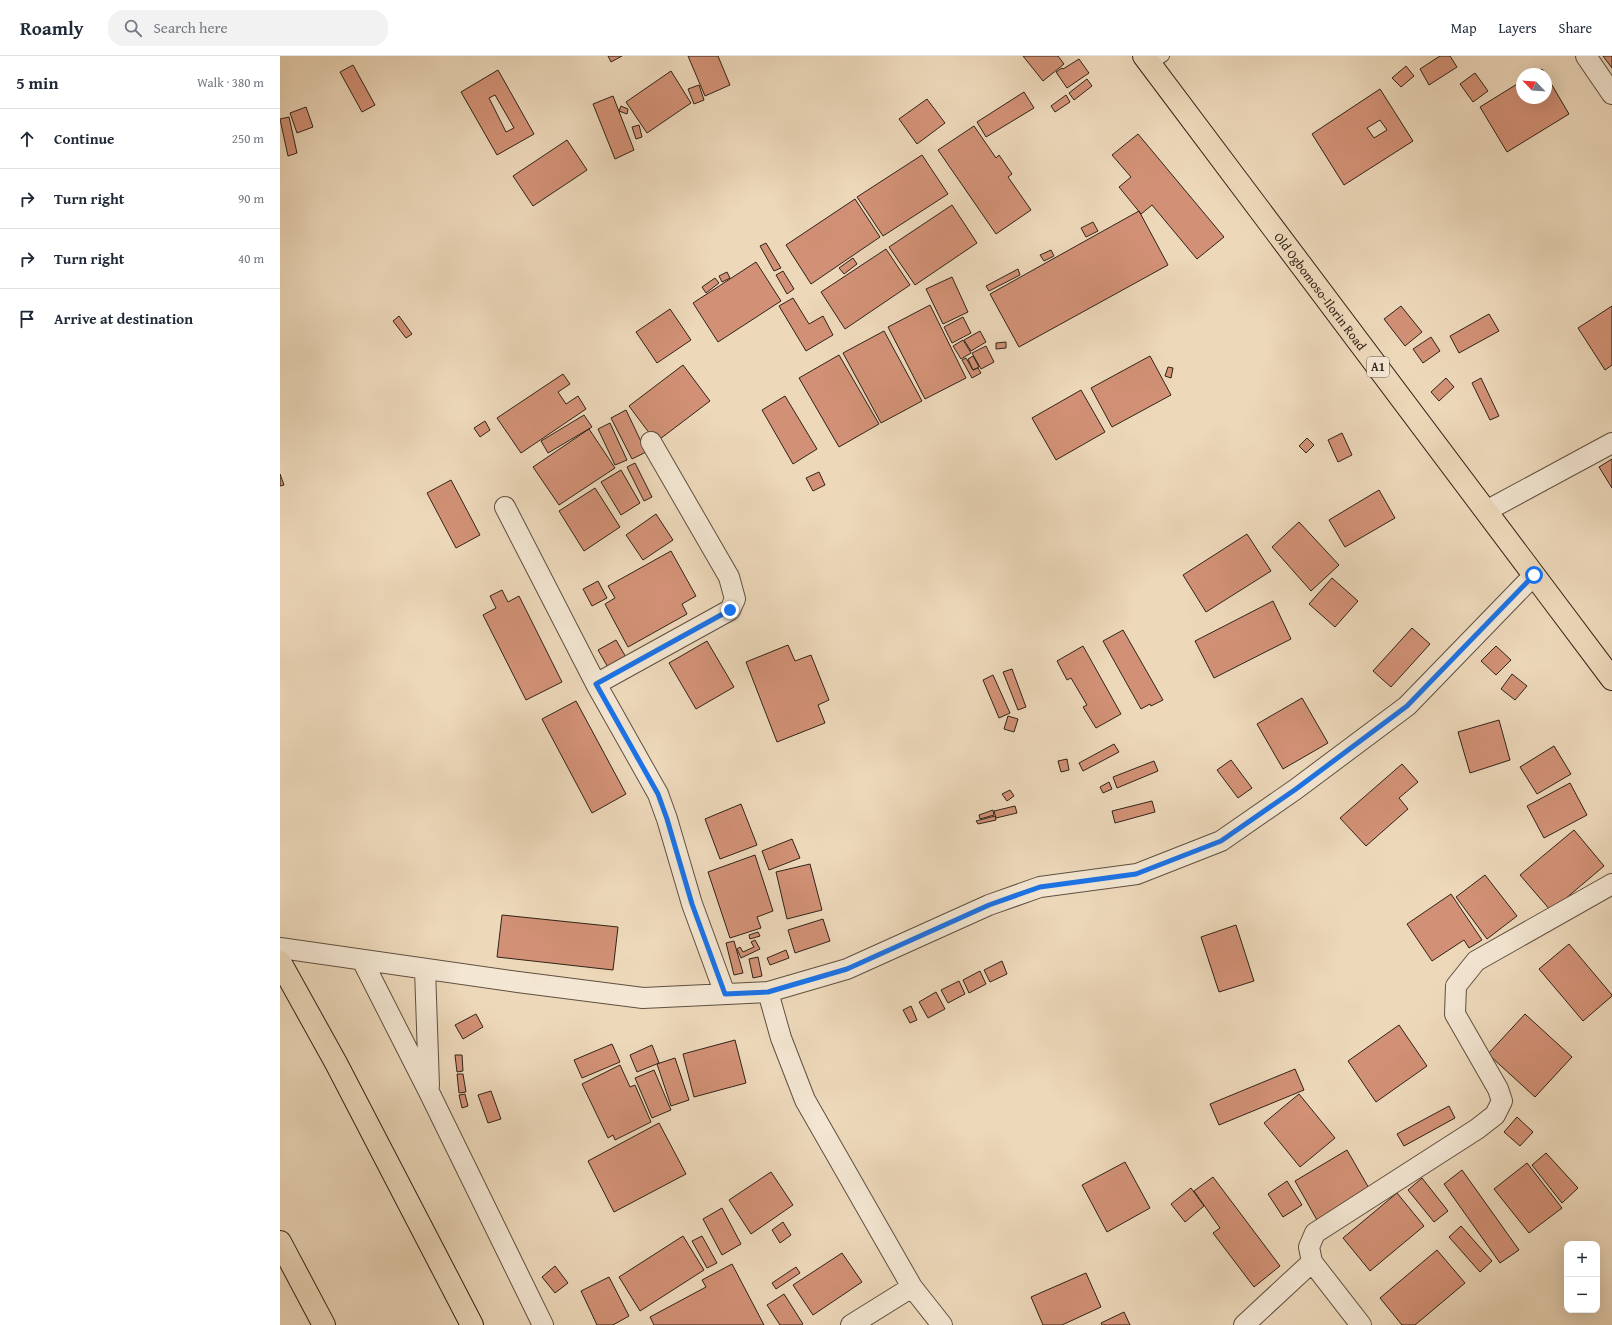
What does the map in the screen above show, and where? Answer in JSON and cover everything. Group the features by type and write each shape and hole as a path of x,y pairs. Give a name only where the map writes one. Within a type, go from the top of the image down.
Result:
{"highway":[{"name":"Old Ogbomoso-Ilorin Road","path":"1153,59 1486,511 1612,679"},
{"path":"280,962 336,1063 472,1325"},
{"path":"280,1242 324,1325"}],"street":[{"path":"1586,56 1612,94"},
{"path":"596,684 730,610 735,599 729,577 651,442"},
{"path":"1486,511 1612,443"},
{"path":"505,507 596,684 658,794 667,819 692,904 725,994"},
{"path":"280,948 643,998 768,992 847,969 989,905 1040,887 1136,874 1221,841 1296,789 1407,706 1534,575"},
{"path":"1361,1325 1312,1262 1309,1247 1315,1233 1477,1129 1495,1115 1502,1101 1498,1089 1455,1014 1456,986 1476,961 1612,884"},
{"path":"362,960 429,1092 543,1325"},
{"path":"425,969 429,1092"},
{"path":"768,992 781,1038 805,1100 912,1287 942,1325"},
{"path":"1244,1325 1312,1262"},
{"path":"851,1325 912,1287"}],"building":[{"path":"608,56 622,56 611,62"},
{"path":"688,56 718,56 730,85 705,96"},
{"path":"1023,56 1058,56 1064,64 1043,81"},
{"path":"1440,56 1450,56 1457,67 1429,85 1420,69"},
{"path":"1603,56 1612,56 1612,68"},
{"path":"1079,59 1089,73 1067,88 1056,72"},
{"path":"353,65 375,105 362,112 340,72"},
{"path":"1406,66 1414,76 1401,87 1392,78"},
{"path":"498,70 534,134 497,155 461,92","holes":["495,95 514,128 506,132 489,98"]},
{"path":"671,71 691,103 647,133 626,102"},
{"path":"1475,73 1488,91 1473,102 1460,84"},
{"path":"1087,79 1092,86 1074,100 1069,93"},
{"path":"699,85 704,100 694,104 688,89"},
{"path":"1516,85 1516,104 1552,104 1552,85 1569,114 1507,152 1480,107"},
{"path":"1380,89 1413,141 1344,185 1312,134","holes":["1380,120 1387,130 1374,138 1367,128"]},
{"path":"1024,92 1034,108 986,137 977,122"},
{"path":"1066,95 1070,102 1055,112 1051,106"},
{"path":"613,96 634,150 615,159 593,104"},
{"path":"927,99 945,123 917,144 899,119"},
{"path":"621,106 628,109 627,114 619,111"},
{"path":"306,107 313,127 297,133 290,113"},
{"path":"289,117 297,153 288,156 280,119"},
{"path":"639,125 642,137 636,139 632,127"},
{"path":"974,126 996,158 999,155 1012,174 1008,177 1031,210 996,234 938,150"},
{"path":"1138,134 1224,237 1197,259 1152,205 1141,214 1119,187 1131,177 1112,155"},
{"path":"567,140 587,170 533,206 513,176"},
{"path":"922,155 948,194 883,236 857,197"},
{"path":"855,199 880,237 811,284 786,245"},
{"path":"952,205 977,243 915,285 889,247"},
{"path":"1139,211 1168,265 1019,347 990,294"},
{"path":"1093,222 1098,231 1086,237 1081,228"},
{"path":"766,243 781,268 774,271 760,246"},
{"path":"886,249 910,285 845,329 821,292"},
{"path":"1051,250 1054,256 1044,261 1040,255"},
{"path":"853,258 857,264 844,274 839,268"},
{"path":"756,262 781,301 718,342 693,303"},
{"path":"1018,269 1020,275 989,291 986,286"},
{"path":"783,271 794,289 787,294 776,275"},
{"path":"727,272 730,278 722,282 719,276"},
{"path":"952,277 968,312 943,324 926,289"},
{"path":"715,278 719,283 706,293 702,287"},
{"path":"793,298 809,324 823,316 833,335 806,351 779,306"},
{"path":"930,305 966,378 925,399 888,327"},
{"path":"1401,306 1422,332 1405,346 1384,319"},
{"path":"1612,306 1612,365 1605,370 1578,328"},
{"path":"670,309 691,340 657,363 636,332"},
{"path":"1489,314 1499,331 1459,353 1450,336"},
{"path":"399,316 412,334 406,338 393,321"},
{"path":"963,317 971,333 952,343 944,327"},
{"path":"884,331 922,401 881,423 843,353"},
{"path":"980,331 986,342 971,351 964,340"},
{"path":"1431,337 1440,351 1423,363 1413,349"},
{"path":"963,340 971,353 961,359 953,346"},
{"path":"1006,342 1006,348 996,349 996,343"},
{"path":"986,346 994,362 981,369 972,353"},
{"path":"839,355 879,424 839,447 799,378"},
{"path":"973,356 979,367 973,370 968,359"},
{"path":"1150,356 1171,395 1112,427 1091,388"},
{"path":"966,358 973,370 978,368 981,373 972,378 962,360"},
{"path":"683,365 710,401 656,442 629,406"},
{"path":"1168,367 1173,368 1171,378 1165,376"},
{"path":"563,374 570,384 558,392 566,404 578,396 586,409 521,453 497,418"},
{"path":"1446,378 1454,387 1439,401 1431,392"},
{"path":"1481,378 1499,416 1490,420 1472,383"},
{"path":"1081,390 1105,432 1056,460 1032,418"},
{"path":"785,396 817,449 793,464 762,410"},
{"path":"626,410 646,452 632,459 611,418"},
{"path":"584,415 592,427 548,453 541,441"},
{"path":"485,421 490,430 480,437 474,428"},
{"path":"610,423 627,460 615,465 598,429"},
{"path":"589,429 615,468 559,505 533,467"},
{"path":"1342,433 1352,455 1338,462 1328,440"},
{"path":"1307,438 1314,445 1306,453 1299,446"},
{"path":"1612,459 1612,488 1599,467"},
{"path":"635,463 652,497 644,501 627,467"},
{"path":"621,470 640,503 621,515 601,482"},
{"path":"819,472 825,485 813,491 806,478"},
{"path":"280,474 284,485 280,486"},
{"path":"451,480 480,535 456,548 427,493"},
{"path":"595,488 620,527 584,551 559,511"},
{"path":"1379,490 1395,518 1345,547 1329,520"},
{"path":"656,514 673,540 643,560 626,535"},
{"path":"1299,522 1339,565 1311,591 1272,547"},
{"path":"1247,534 1271,571 1206,612 1183,575"},
{"path":"671,551 696,596 682,604 687,614 628,647 605,604 615,598 608,586"},
{"path":"1332,578 1358,601 1335,627 1309,604"},
{"path":"598,581 607,598 592,606 583,589"},
{"path":"502,590 508,602 519,596 562,682 526,700 483,615 496,608 490,596"},
{"path":"1273,601 1291,639 1214,678 1195,641"},
{"path":"1412,628 1430,644 1391,687 1373,671"},
{"path":"1123,630 1163,700 1151,706 1150,704 1141,709 1103,641"},
{"path":"616,640 627,659 609,669 598,650"},
{"path":"707,641 734,687 696,709 669,663"},
{"path":"788,645 795,661 811,655 829,700 818,705 825,723 777,742 746,662"},
{"path":"1083,646 1121,714 1096,728 1083,707 1087,705 1071,678 1067,680 1057,661"},
{"path":"1496,646 1511,660 1496,675 1481,661"},
{"path":"1012,669 1026,707 1018,710 1003,672"},
{"path":"1512,674 1527,686 1515,700 1501,689"},
{"path":"993,675 1010,713 999,718 983,680"},
{"path":"1302,698 1328,743 1283,769 1257,724"},
{"path":"576,701 626,794 592,813 542,719"},
{"path":"1008,716 1018,719 1014,732 1004,729"},
{"path":"1499,720 1510,760 1470,773 1458,732"},
{"path":"1114,744 1119,752 1083,771 1079,763"},
{"path":"1554,746 1571,774 1537,794 1520,767"},
{"path":"1067,759 1069,770 1061,772 1058,761"},
{"path":"1231,760 1252,788 1238,798 1217,770"},
{"path":"1154,761 1158,771 1117,788 1113,777"},
{"path":"1402,764 1418,782 1399,798 1408,809 1366,846 1340,818"},
{"path":"1109,782 1112,789 1103,793 1100,787"},
{"path":"1570,783 1587,815 1544,838 1527,806"},
{"path":"1010,790 1014,796 1007,801 1002,794"},
{"path":"1152,801 1155,812 1115,823 1112,811"},
{"path":"741,804 757,845 720,859 705,819"},
{"path":"1015,806 1017,813 996,818 994,811"},
{"path":"993,810 994,815 980,819 979,815"},
{"path":"995,816 996,820 978,824 976,821"},
{"path":"1574,830 1604,866 1551,911 1520,875"},
{"path":"792,839 800,858 769,870 762,851"},
{"path":"755,855 773,911 757,917 761,928 730,938 708,872"},
{"path":"810,864 822,910 787,919 776,872"},
{"path":"1485,875 1517,916 1487,939 1456,897"},
{"path":"1451,894 1482,940 1469,948 1464,940 1432,961 1407,924"},
{"path":"502,915 618,927 613,970 497,957"},
{"path":"823,919 830,941 795,953 788,930"},
{"path":"1236,925 1254,981 1219,992 1201,937"},
{"path":"758,932 760,936 750,939 749,935"},
{"path":"755,940 760,949 741,958 737,949 740,947 743,952 754,947 751,942"},
{"path":"734,941 743,973 734,975 726,943"},
{"path":"1569,944 1612,995 1583,1021 1539,969"},
{"path":"786,950 789,958 770,965 767,958"},
{"path":"758,957 762,976 753,978 749,959"},
{"path":"1002,961 1007,974 990,982 984,970"},
{"path":"980,971 986,984 969,993 963,980"},
{"path":"959,981 965,994 948,1003 941,990"},
{"path":"936,992 945,1009 928,1018 919,1002"},
{"path":"911,1006 917,1020 910,1023 903,1010"},
{"path":"476,1014 483,1027 463,1039 455,1025"},
{"path":"1525,1014 1572,1057 1535,1097 1488,1054"},
{"path":"1399,1025 1427,1066 1376,1102 1348,1061"},
{"path":"735,1040 746,1083 694,1097 683,1054"},
{"path":"612,1044 620,1062 582,1078 574,1060"},
{"path":"652,1045 659,1063 637,1072 630,1055"},
{"path":"455,1055 462,1055 463,1071 457,1072"},
{"path":"675,1058 689,1100 671,1106 657,1064"},
{"path":"620,1065 630,1087 635,1085 651,1122 615,1140 613,1135 608,1138 582,1084"},
{"path":"1295,1069 1304,1090 1219,1125 1210,1104"},
{"path":"654,1070 671,1110 652,1118 635,1078"},
{"path":"457,1074 463,1074 466,1092 459,1093"},
{"path":"491,1091 501,1119 488,1123 478,1095"},
{"path":"465,1094 468,1106 462,1108 459,1095"},
{"path":"1299,1094 1335,1138 1300,1167 1264,1123"},
{"path":"1449,1106 1455,1118 1404,1146 1397,1134"},
{"path":"1517,1117 1533,1132 1520,1146 1504,1132"},
{"path":"659,1123 686,1174 614,1212 588,1161"},
{"path":"1347,1150 1370,1190 1317,1220 1295,1181"},
{"path":"1546,1153 1578,1188 1562,1203 1532,1165"},
{"path":"1125,1162 1150,1208 1107,1232 1082,1185"},
{"path":"1527,1163 1562,1208 1529,1233 1494,1189"},
{"path":"1462,1170 1519,1250 1500,1263 1444,1184"},
{"path":"771,1172 793,1205 751,1234 729,1200"},
{"path":"1213,1177 1280,1266 1254,1287 1213,1233 1220,1228 1194,1191"},
{"path":"1422,1178 1448,1211 1434,1222 1408,1190"},
{"path":"1287,1181 1302,1205 1283,1217 1268,1194"},
{"path":"1191,1188 1204,1206 1185,1222 1171,1204"},
{"path":"1397,1193 1424,1226 1370,1271 1343,1238"},
{"path":"722,1208 741,1244 722,1255 703,1219"},
{"path":"783,1222 791,1235 780,1243 772,1230"},
{"path":"1461,1226 1492,1261 1480,1272 1449,1237"},
{"path":"683,1236 704,1270 640,1311 619,1277"},
{"path":"702,1236 717,1263 707,1268 692,1241"},
{"path":"1437,1250 1465,1283 1415,1325 1402,1325 1380,1298"},
{"path":"842,1253 862,1282 813,1315 793,1285"},
{"path":"732,1264 764,1325 654,1325 650,1317 706,1287 702,1280"},
{"path":"555,1266 568,1283 555,1293 542,1277"},
{"path":"796,1267 800,1273 776,1289 772,1283"},
{"path":"1086,1273 1101,1307 1062,1325 1043,1325 1031,1297"},
{"path":"609,1277 629,1316 613,1325 597,1325 581,1291"},
{"path":"784,1294 803,1324 780,1325 767,1305"},
{"path":"1124,1312 1130,1325 1102,1325 1101,1323"}],"route":[{"path":"730,610 596,684 658,794 667,819 692,904 725,994 768,992 847,969 989,905 1040,887 1136,874 1221,841 1296,789 1407,706 1534,575"}]}
